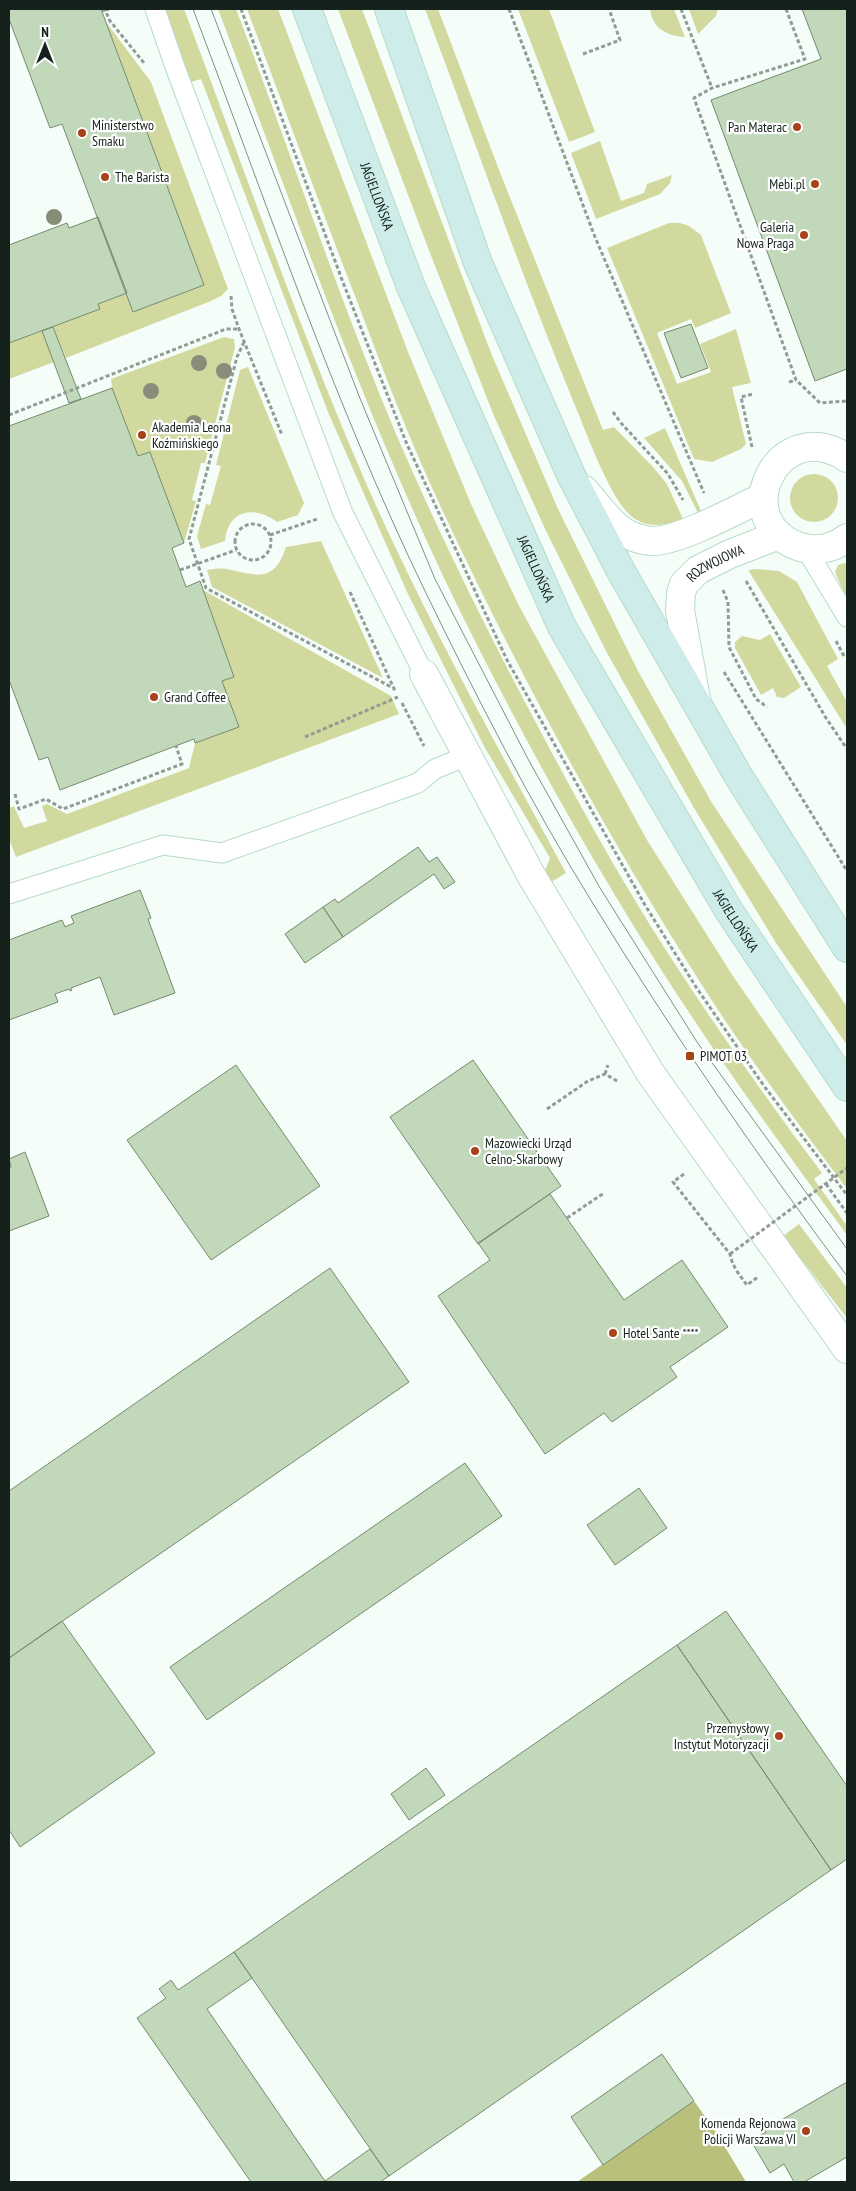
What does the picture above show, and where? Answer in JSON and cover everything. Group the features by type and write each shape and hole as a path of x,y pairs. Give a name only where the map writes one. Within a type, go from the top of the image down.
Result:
{"main road":[{"name":"JAGIELLOŃSKA","path":"307,9 411,287 562,628 729,911 847,1087"},
{"path":"390,9 478,264 571,475 622,573 739,777 847,948"}],"street":[{"path":"847,458 836,451 822,447 808,447 794,451 782,458 772,469 766,482 763,497 768,517 779,535 791,544 806,549 823,549 840,544 847,538"},
{"path":"571,475 619,529 647,541 670,538 763,497"},
{"name":"ROZWOJOWA","path":"696,703 680,610 681,593 684,584 698,570 730,554 779,535"},
{"path":"424,674 531,874 651,1074 847,1349"}],"lane":[{"path":"155,9 175,68 343,513 424,674"},
{"path":"806,549 847,617"},
{"path":"9,894 163,845 222,853 418,783 435,769 467,756"}],"path":[{"path":"110,9 104,11 110,21 146,66"},
{"path":"241,9 344,285 406,442 507,660 645,905 696,986 764,1086 847,1195"},
{"path":"509,9 595,237 707,501"},
{"path":"583,54 620,40 609,9"},
{"path":"681,9 712,88"},
{"path":"786,9 805,59 712,88 694,98 796,380 820,403 847,401"},
{"path":"9,415 226,329 239,329"},
{"path":"244,342 237,357 189,539 206,588 394,688"},
{"path":"789,382 796,380"},
{"path":"753,394 740,397 753,452"},
{"path":"612,412 668,474 684,503"},
{"path":"704,494 712,490"},
{"path":"270,535 317,519"},
{"path":"255,524 264,528 270,535 271,545 268,553 260,559 251,560 242,557 236,550 235,540 238,531 246,525 255,524"},
{"path":"180,570 236,550"},
{"path":"744,578 826,718 847,749"},
{"path":"720,582 728,602 728,643 730,651 756,699 767,706"},
{"path":"723,670 847,871"},
{"path":"305,737 398,697"},
{"path":"15,794 19,809 46,799 63,809 182,764 176,746"},
{"path":"546,1109 588,1082 606,1074 622,1084"},
{"path":"730,1254 847,1168"},
{"path":"689,1171 674,1182 730,1254 731,1261 747,1285 765,1272"},
{"path":"826,1184 847,1213"},
{"path":"567,1218 604,1194"}],"green space":[{"path":"166,9 184,9 301,324 351,449 378,510 445,648 566,873 548,884 543,876 550,858 485,748 407,592 328,412 201,79 191,82 172,35"},
{"path":"218,9 236,9 374,381 451,555 511,675 593,828 658,937 726,1040 822,1173 814,1179 847,1226 847,1235 769,1128 664,975 580,836 478,647 404,491 371,411 308,251"},
{"path":"247,9 278,9 408,352 471,504 518,604 647,840 733,976 847,1141 847,1189 740,1043 707,993 598,813 531,690 438,501 407,429 331,234"},
{"path":"338,9 362,9 491,353 558,509 638,671 712,803 847,1007 847,1045 776,943 694,808 607,653 546,531 494,416 428,248"},
{"path":"425,9 438,9 501,175 603,430 614,427 653,467 667,484 683,519 662,525 642,523 622,507 607,481 556,359"},
{"path":"518,9 549,9 595,132 569,142"},
{"path":"650,9 674,9 685,37 672,35 657,26 651,16"},
{"path":"689,9 718,9 716,16 698,34"},
{"path":"106,22 151,82 228,289 221,296 211,301 66,358 53,327 99,309 98,304 127,293 133,312 204,285"},
{"path":"600,141 621,201 644,193 647,184 672,175 670,183 660,194 596,219 571,153"},
{"path":"669,223 680,223 689,226 701,235 731,313 695,328 691,319 657,333 677,384 711,372 700,344 736,329 751,383 732,387 746,444 741,449 712,462 694,459 607,248"},
{"path":"42,331 54,362 9,379 9,343"},
{"path":"224,337 234,339 235,347 205,463 201,463 192,500 196,501 184,543 150,452 138,456 112,388 111,379"},
{"path":"248,367 304,503 298,515 277,522 260,513 251,512 237,517 227,531 225,541 201,549 197,536 206,504 210,505 221,466 216,465 240,370"},
{"path":"665,428 701,511 698,513 682,481 644,438"},
{"path":"809,474 819,474 831,481 838,493 838,503 831,515 819,522 809,522 801,518 794,511 790,503 790,493 794,485 801,478"},
{"path":"321,541 383,678 212,587 207,570 224,569 263,574 270,572 276,567 286,547"},
{"path":"847,564 847,600 835,572 838,565"},
{"path":"748,570 779,571 797,582 838,659 827,666 847,702 847,729"},
{"path":"203,590 391,696 399,714 16,857 9,839 9,808 14,806 24,828 47,821 42,806 47,804 67,814 189,768 195,743 239,727 222,681 234,677"},
{"path":"770,634 801,687 784,698 777,697 773,688 761,695 735,648 735,642 742,636 760,640"},
{"path":"799,1224 847,1288 847,1318 783,1236"},
{"path":"694,2101 716,2132 746,2182 577,2182"}],"building":[{"path":"9,9 101,9 204,285 133,312 62,124 50,128 9,19"},
{"name":"Galeria Nowa Praga","path":"802,9 847,9 847,369 815,381 711,100 821,59"},
{"path":"98,217 127,293 98,304 100,309 9,343 9,245 67,223 69,228"},
{"path":"691,324 708,368 681,378 664,333"},
{"path":"53,327 81,399 69,403 42,331"},
{"path":"112,388 138,456 150,452 184,543 172,548 186,587 200,581 234,677 222,681 239,727 195,743 194,739 60,790 48,757 39,760 9,680 9,426"},
{"path":"418,847 429,862 437,857 455,882 444,889 434,874 343,937 323,907 335,899 338,903"},
{"path":"140,890 151,918 148,919 175,993 114,1015 100,977 71,988 72,990 70,991 69,989 55,994 58,1002 9,1020 9,940 62,920 65,927 74,923 71,916"},
{"path":"323,907 343,937 305,963 285,934"},
{"name":"Mazowiecki Urząd Celno-Skarbowy","path":"473,1060 561,1186 478,1244 390,1117"},
{"path":"236,1065 320,1186 211,1260 127,1140"},
{"path":"25,1152 49,1216 9,1231 9,1167 11,1167 9,1159"},
{"path":"550,1194 624,1300 682,1260 728,1327 670,1367 677,1377 612,1422 604,1413 545,1454 438,1296 490,1260 478,1243"},
{"path":"330,1268 409,1382 9,1658 9,1491"},
{"path":"465,1463 502,1516 207,1720 170,1667"},
{"path":"639,1488 667,1528 615,1565 587,1525"},
{"path":"726,1611 847,1786 847,1859 831,1870 677,1645"},
{"path":"62,1621 155,1753 20,1847 9,1830 9,1658"},
{"path":"677,1645 831,1870 389,2176 234,1952"},
{"path":"426,1768 445,1795 409,1820 391,1794"},
{"path":"234,1952 252,1978 207,2009 325,2181 370,2149 389,2176 380,2182 251,2182 137,2018 166,1998 159,1989 171,1980 178,1990"},
{"path":"662,2054 694,2101 603,2165 571,2117"},
{"name":"Komenda Rejonowa Policji Warszawa VI","path":"847,2082 847,2157 804,2182 794,2182 784,2164 770,2173 751,2141 766,2132 764,2130"}],"tram line":[{"path":"193,9 331,376 392,520 484,709 547,826 622,950 715,1092 847,1276"},
{"path":"211,9 359,396 435,579 528,759 600,888 697,1042 847,1249"}],"place":[{"name":"Pan Materac","path":"797,127"},
{"name":"Ministerstwo Smaku","path":"82,133"},
{"name":"The Barista","path":"105,177"},
{"name":"Mebi.pl","path":"815,184"},
{"name":"Galeria Nowa Praga","path":"804,235"},
{"name":"Akademia Leona Koźmińskiego","path":"142,435"},
{"name":"Grand Coffee","path":"154,697"},
{"name":"PIMOT 03","path":"690,1056"},
{"name":"Mazowiecki Urząd Celno-Skarbowy","path":"475,1151"},
{"name":"Hotel Sante ****","path":"613,1333"},
{"name":"Przemysłowy Instytut Motoryzacji","path":"779,1736"},
{"name":"Komenda Rejonowa Policji Warszawa VI","path":"806,2131"}]}
